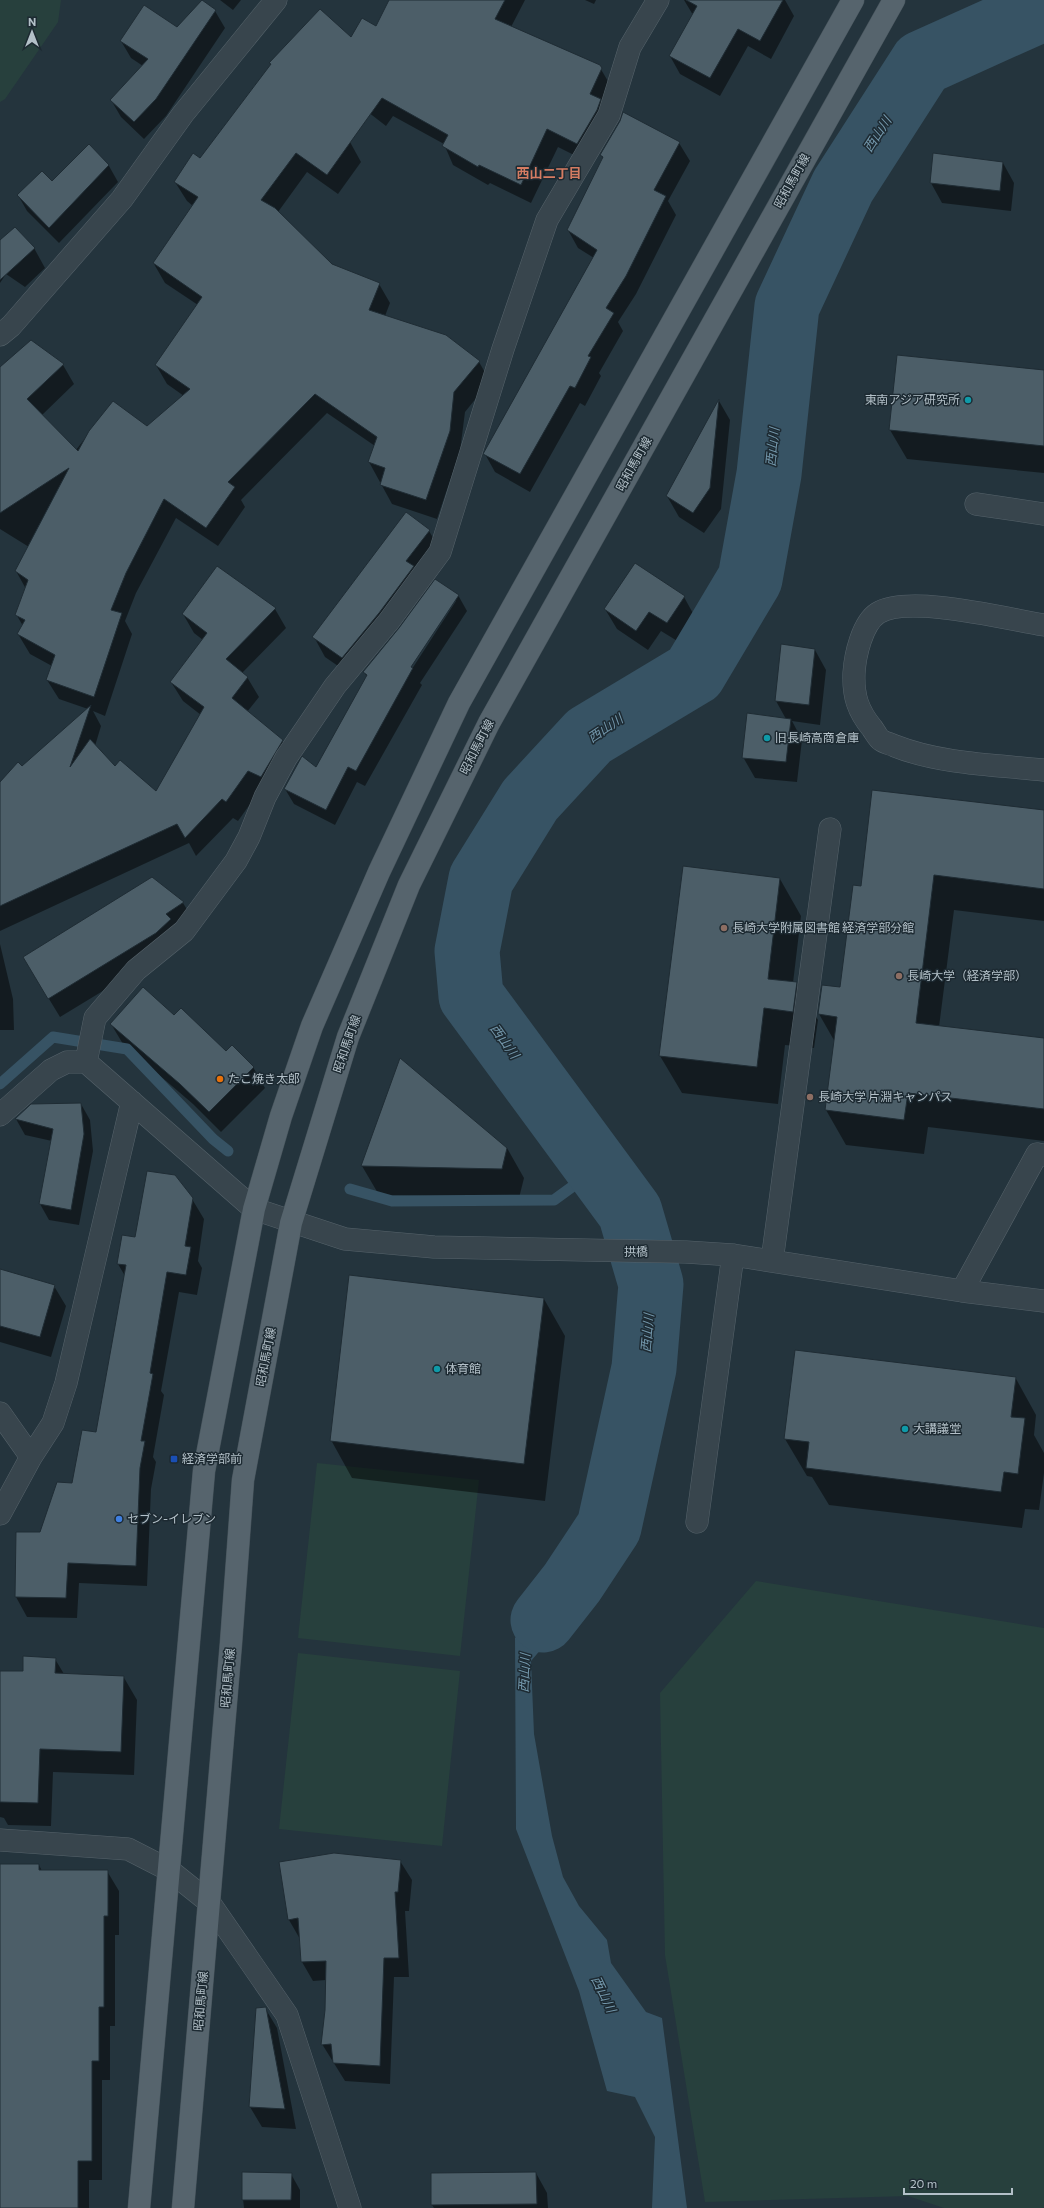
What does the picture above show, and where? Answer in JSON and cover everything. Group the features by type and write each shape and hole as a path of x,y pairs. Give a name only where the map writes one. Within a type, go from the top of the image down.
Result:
{"main road":[{"path":"139,2208 204,1471 254,1209 281,1116 312,1026 379,872 459,703 853,0"},
{"name":"昭和馬町線","path":"183,2208 232,1643 243,1480 291,1223 348,1037 409,885 489,723 894,0"}],"street":[{"path":"0,335 11,326 122,199 183,114 276,0"},
{"path":"87,1053 95,1018 136,970 184,931 236,861 249,837 265,797 286,758 335,686 389,620 440,552 503,348 547,220 609,115 630,47 658,0"},
{"path":"976,504 1044,514"},
{"path":"1044,625 927,606 896,606 877,613 863,632 855,659 854,688 857,705 863,717 882,740 905,750 939,758 1044,770"},
{"path":"772,1261 830,829"},
{"path":"87,1053 132,1102 254,1209"},
{"path":"0,1115 51,1070 87,1053"},
{"path":"0,1514 31,1457 53,1423 66,1382 132,1102"},
{"path":"962,1291 1037,1154 1044,1155"},
{"name":"拱橋","path":"254,1209 291,1223 345,1239 434,1247 686,1252 733,1255 962,1291 1044,1301"},
{"path":"697,1522 733,1255"},
{"path":"0,1413 31,1457"},
{"path":"0,1840 128,1849 169,1870 209,1902 287,2015 350,2208"}],"green space":[{"path":"0,0 61,0 58,22 5,99 0,102"},
{"path":"317,1463 479,1480 460,1656 298,1638"},
{"path":"756,1581 1044,1628 1044,2207 1042,2208 944,2208 908,2196 705,2202 665,1955 660,1693"},
{"path":"298,1653 460,1671 442,1846 279,1829"}],"water":[{"path":"579,1542 612,1553 588,1594 531,1661 534,1734 552,1836 563,1877 579,1906 607,1940 611,1963 646,2012 662,2018 687,2208 652,2208 655,2137 635,2097 607,2091 579,1991 516,1829 515,1638 537,1612 549,1581"}],"building":[{"path":"202,0 216,10 156,99 134,122 110,100 148,59 120,41 144,5 177,27"},
{"path":"389,0 505,0 495,19 600,65 602,68 590,94 601,99 597,110 577,144 547,129 521,185 479,165 478,167 442,146 448,135 382,98 327,175 296,153 261,200 275,208 332,264 380,283 369,310 446,335 480,361 454,392 450,431 426,500 380,485 385,468 368,462 377,437 315,394 228,482 235,487 206,528 164,499 126,573 111,610 122,613 94,697 46,680 55,655 17,634 25,620 15,615 28,580 15,571 69,468 0,513 0,367 31,340 64,364 27,399 78,451 89,431 113,401 147,426 190,389 155,365 202,297 153,263 198,197 174,182 193,153 200,158 271,64 269,63 320,9 351,37 362,18 376,26"},
{"path":"686,0 783,0 760,41 738,29 710,78 669,56 697,6"},
{"path":"623,112 680,142 654,190 666,196 626,276 606,308 614,313 588,356 591,357 575,388 570,386 520,474 483,454 597,250 567,230 603,157 600,155 620,121"},
{"path":"89,144 109,165 49,228 17,195 42,171 52,181"},
{"path":"933,153 1003,162 1000,191 930,183"},
{"path":"15,227 35,248 0,280 0,240"},
{"name":"東南アジア研究所","path":"897,355 1044,370 1044,446 889,430"},
{"path":"719,399 710,488 693,513 666,496"},
{"path":"406,512 430,530 406,561 414,566 379,613 342,658 312,637"},
{"path":"635,563 685,596 667,623 649,612 636,631 604,609"},
{"path":"217,566 276,608 226,659 248,677 232,698 283,740 261,777 248,771 226,802 222,799 185,838 177,824 0,906 0,782 18,762 22,766 91,705 70,767 90,739 115,766 120,760 156,791 204,707 170,682 207,633 182,614"},
{"path":"435,579 459,595 411,667 413,668 356,771 348,767 326,810 284,789 302,756 316,767 367,675 363,672 399,628"},
{"path":"781,644 815,649 809,705 775,701"},
{"name":"旧長崎高商倉庫","path":"747,713 791,719 786,762 742,758"},
{"path":"872,790 1044,810 1044,889 934,875 916,1023 1044,1038 1044,1109 908,1093 904,1120 825,1110 837,1017 818,1014 822,985 840,987 853,885 861,886"},
{"name":"長崎大学附属図書館 経済学部分館","path":"683,866 780,878 768,979 797,982 793,1012 764,1008 757,1067 659,1056"},
{"path":"152,877 184,902 166,914 171,919 156,933 48,999 23,957"},
{"path":"143,987 174,1015 181,1008 226,1051 232,1045 254,1067 209,1112 180,1084 110,1024"},
{"path":"400,1058 507,1148 502,1169 361,1166"},
{"path":"81,1103 84,1134 71,1210 39,1204 53,1129 15,1119 31,1104"},
{"path":"147,1171 175,1175 193,1198 185,1246 191,1247 186,1275 167,1272 150,1373 153,1374 141,1441 145,1441 140,1468 136,1566 68,1563 66,1598 15,1597 16,1532 40,1532 57,1482 72,1483 82,1430 96,1432 126,1265 117,1264 122,1235 135,1237"},
{"path":"0,1269 55,1285 40,1337 0,1326"},
{"name":"体育館","path":"349,1275 544,1298 524,1464 330,1441"},
{"name":"大講議堂","path":"795,1350 1016,1377 1011,1417 1025,1418 1018,1474 1004,1472 1001,1492 806,1468 809,1442 784,1439"},
{"path":"23,1656 56,1658 55,1673 124,1676 121,1752 40,1749 38,1803 0,1802 0,1671 23,1671"},
{"path":"334,1853 401,1860 398,1892 395,1892 399,1958 384,1958 380,2066 333,2063 331,2044 321,2045 325,2010 326,1961 301,1962 298,1918 288,1920 279,1862"},
{"path":"0,1864 39,1864 39,1870 108,1870 108,1916 104,1916 104,2007 99,2007 99,2061 92,2061 92,2161 78,2161 78,2208 0,2208"},
{"path":"266,2007 285,2109 249,2107 256,2008"},
{"path":"242,2172 292,2173 291,2200 242,2200"},
{"path":"536,2172 537,2204 431,2205 431,2173"}],"waterway":[{"name":"西山川","path":"543,1620 572,1583 609,1527 644,1368 651,1284 630,1212 471,996 467,951 481,879 530,800 589,736 694,673 750,579 769,474 787,306 843,186 922,63 1044,8"},
{"path":"0,1084 53,1037 127,1049 213,1139 228,1151"},
{"path":"350,1189 392,1201 554,1200 598,1168"}],"place":[{"name":"東南アジア研究所","path":"968,400"},
{"name":"旧長崎高商倉庫","path":"767,738"},
{"name":"長崎大学附属図書館 経済学部分館","path":"724,928"},
{"name":"長崎大学（経済学部）","path":"899,976"},
{"name":"たこ焼き太郎","path":"220,1079"},
{"name":"長崎大学 片淵キャンパス","path":"810,1097"},
{"name":"体育館","path":"437,1369"},
{"name":"大講議堂","path":"905,1429"},
{"name":"経済学部前","path":"174,1459"},
{"name":"セブン-イレブン","path":"119,1519"}],"district":[{"name":"西山二丁目","path":"549,173"}]}
